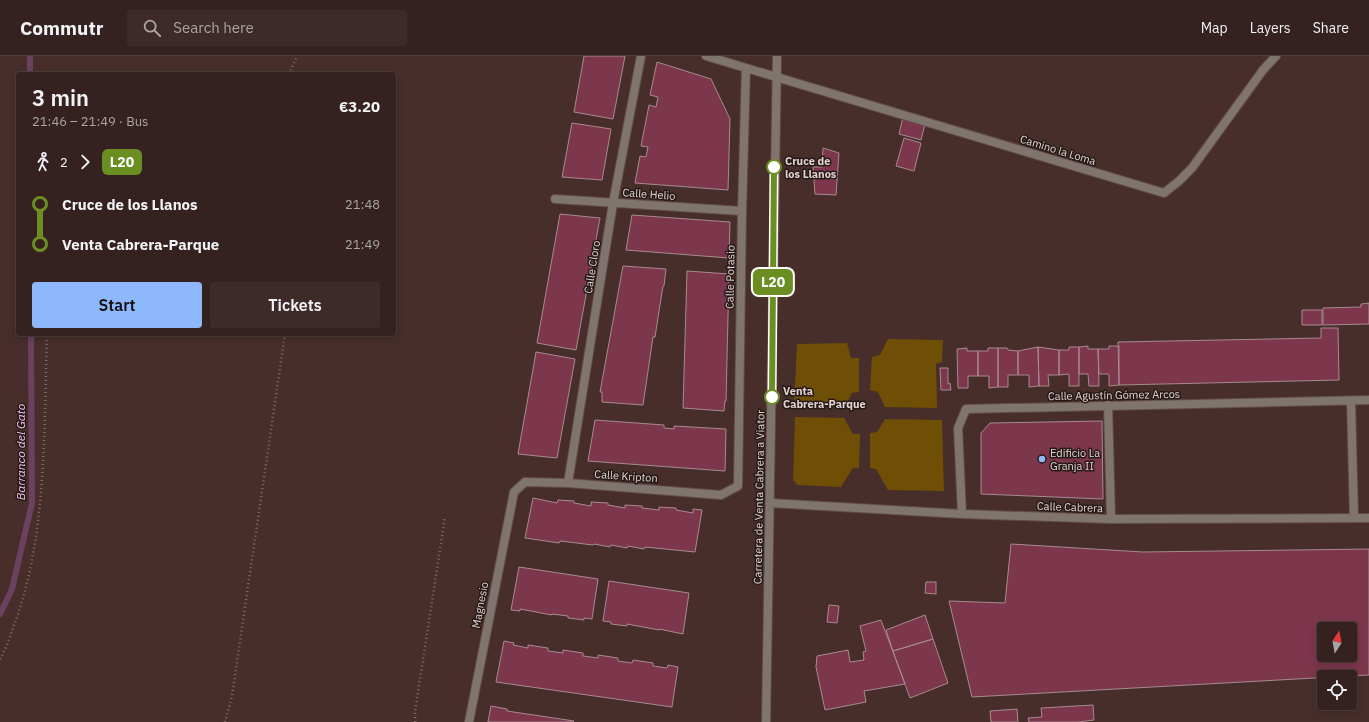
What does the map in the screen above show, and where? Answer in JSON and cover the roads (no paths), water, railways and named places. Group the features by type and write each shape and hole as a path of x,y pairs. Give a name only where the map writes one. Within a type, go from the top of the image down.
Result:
{"street":[{"name":"Calle Cloro","path":"568,483 613,203 641,56"},
{"path":"706,56 777,78"},
{"name":"Carretera de Venta Cabrera a Viator","path":"766,722 777,56"},
{"name":"Camino la Loma","path":"777,78 1164,193 1192,168 1263,70 1276,56"},
{"name":"Calle Potasio","path":"738,486 742,211 746,68"},
{"name":"Calle Helio","path":"556,199 742,211"},
{"name":"Calle Agustín Gómez Arcos","path":"962,514 958,428 966,409 1369,400"},
{"path":"1351,401 1354,518"},
{"path":"1108,405 1111,519"},
{"name":"Calle Kripton","path":"514,492 525,482 568,483 722,494 738,486"},
{"name":"Magnesio","path":"470,722 514,492"},
{"name":"Calle Cabrera","path":"770,503 962,514 1111,519 1369,518"}],"waterway":[{"name":"Barranco del Gato","path":"30,56 30,72"},
{"name":"Barranco del Gato","path":"0,614 12,589 32,503 31,336"}],"place":[{"name":"Cruce de los Llanos","path":"774,167"},
{"name":"Venta Cabrera-Parque","path":"772,397"},
{"name":"Edificio La Granja II","path":"1042,459"}]}
